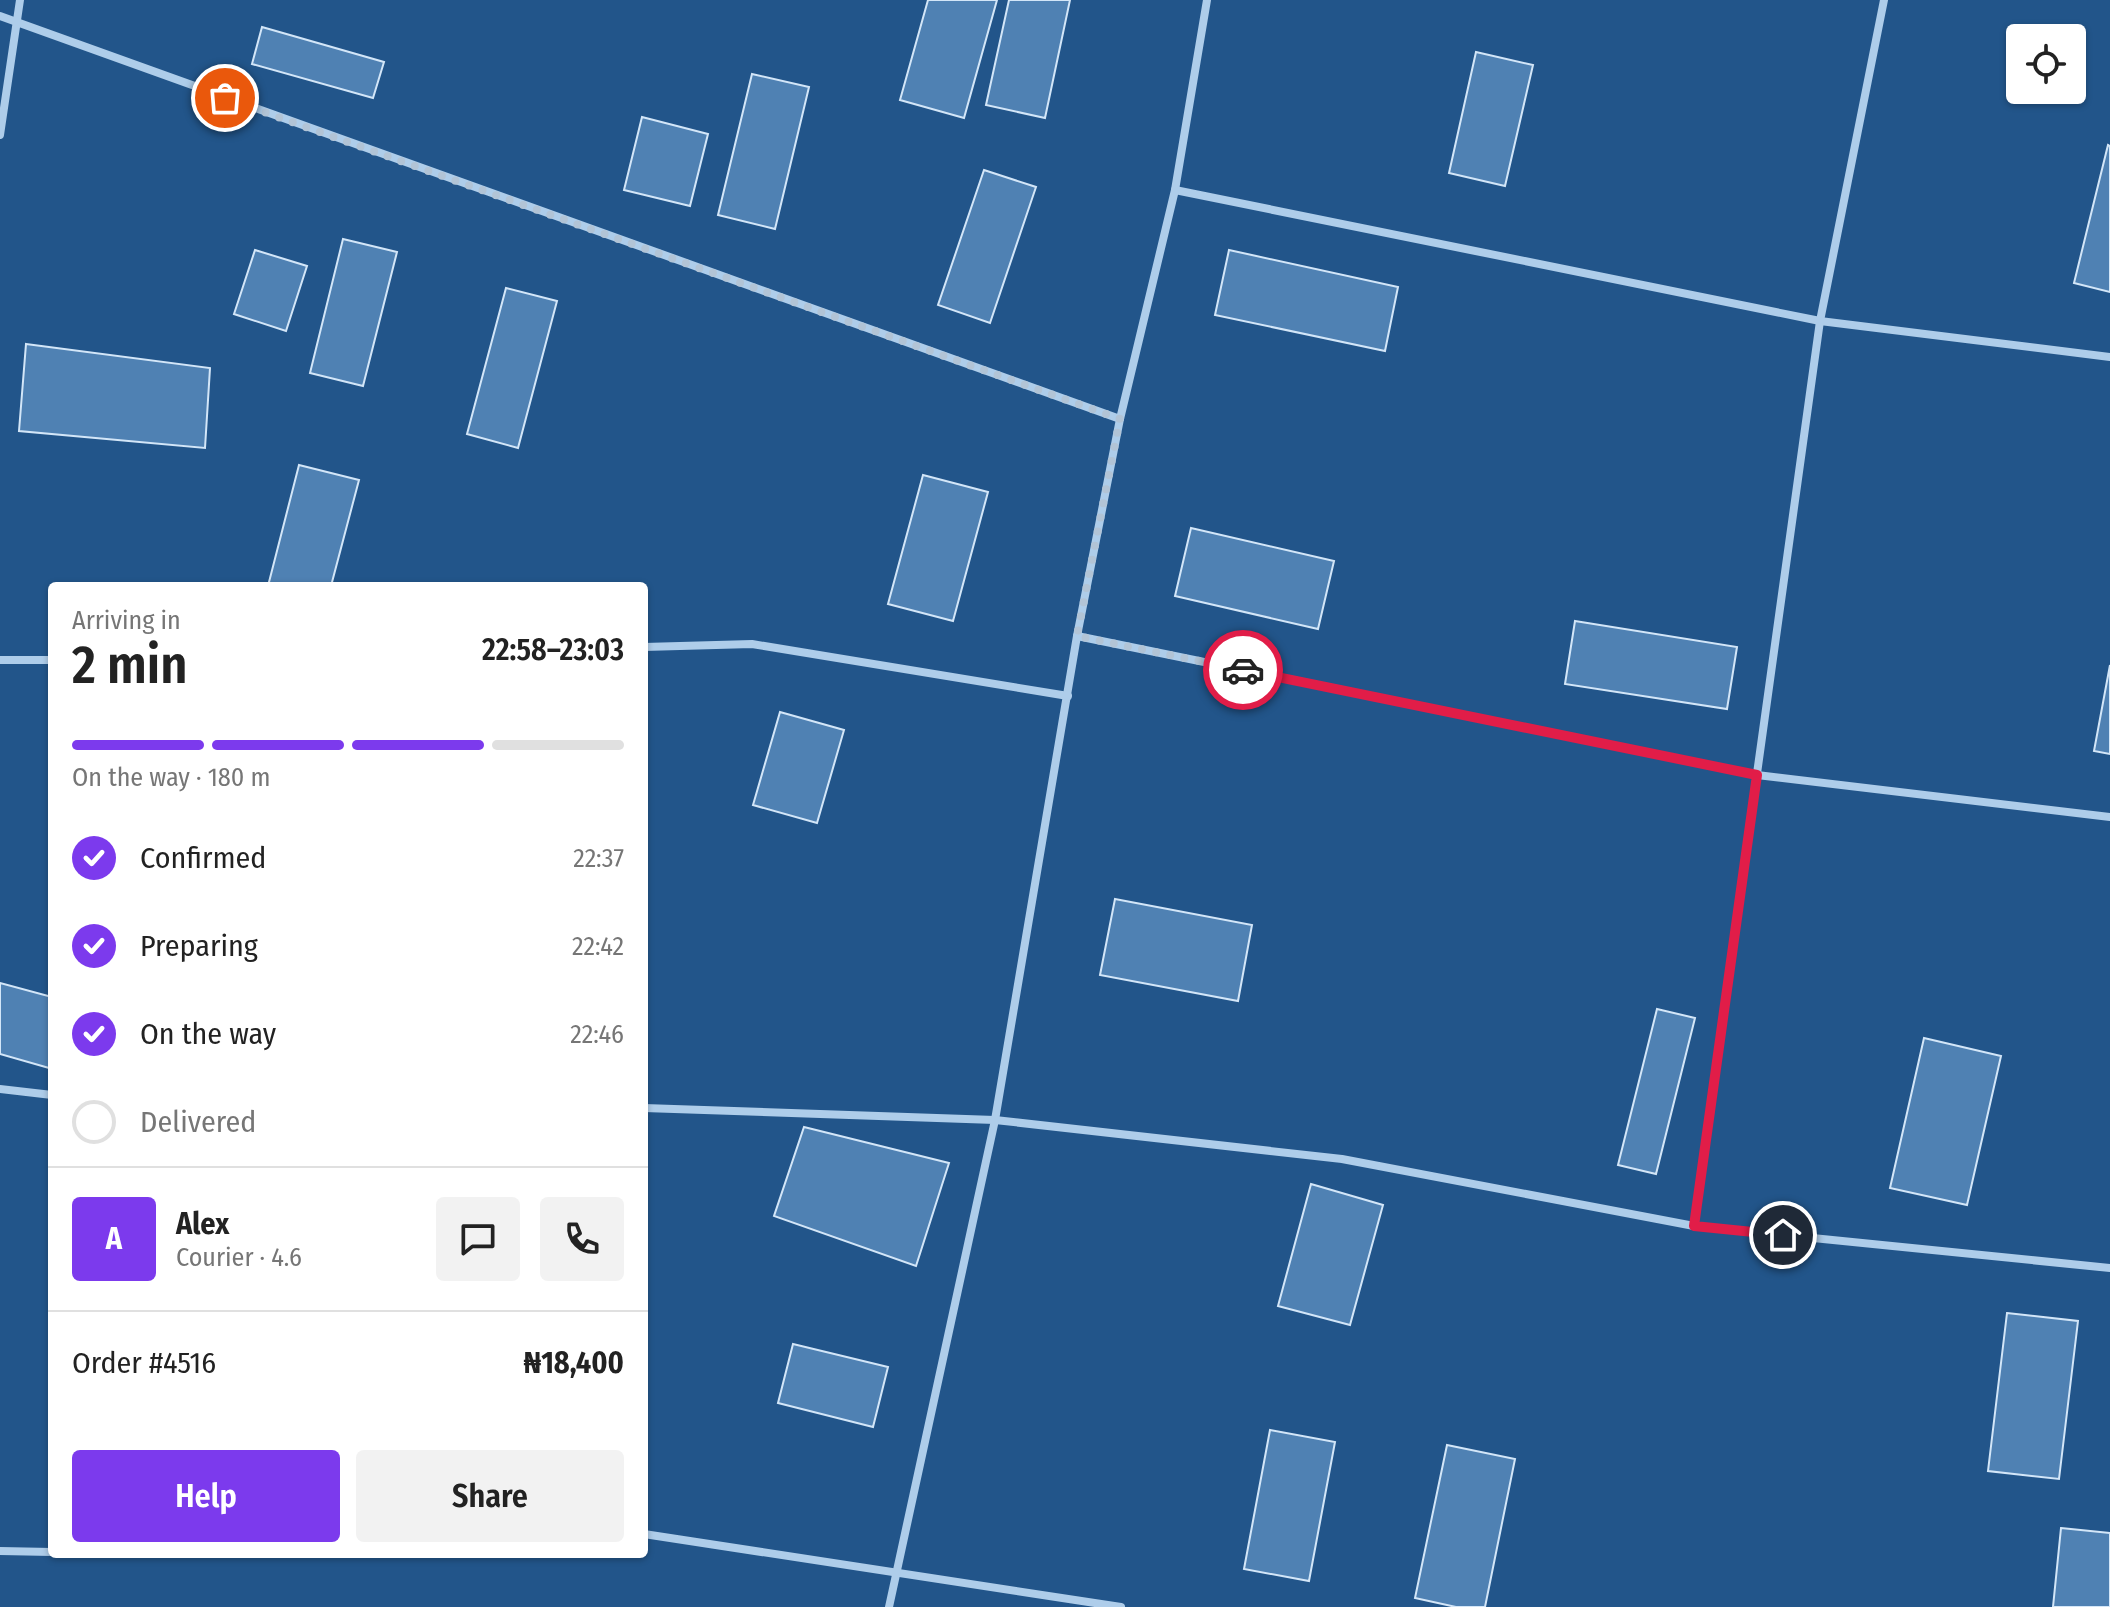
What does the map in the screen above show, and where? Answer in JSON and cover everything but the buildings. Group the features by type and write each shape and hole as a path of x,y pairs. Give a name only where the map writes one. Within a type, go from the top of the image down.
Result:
{"street":[{"path":"0,135 20,0"},
{"path":"889,1607 995,1120 1077,636 1120,419 1175,190 1207,0"},
{"path":"1694,1226 1820,321 1884,0"},
{"path":"0,16 1120,419"},
{"path":"1175,190 1820,321 2110,357"},
{"path":"1077,636 1757,775 2110,817"},
{"path":"648,647 752,644 1068,696"},
{"path":"0,660 48,660"},
{"path":"0,1089 48,1095"},
{"path":"648,1108 995,1120 1342,1159 1694,1226 2110,1268"},
{"path":"648,1535 1121,1607"},
{"path":"0,1551 48,1552"}],"way so far":[{"path":"225,98 1120,419 1077,636 1243,670"}],"route":[{"path":"1243,670 1757,775 1694,1226 1783,1235"}]}
